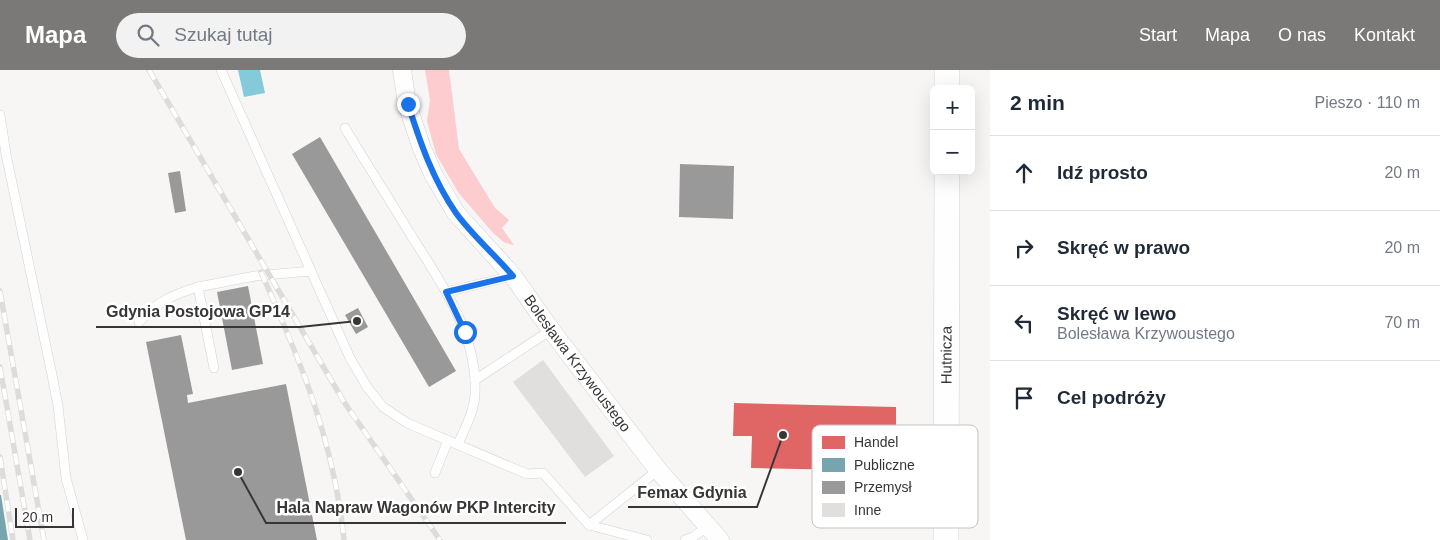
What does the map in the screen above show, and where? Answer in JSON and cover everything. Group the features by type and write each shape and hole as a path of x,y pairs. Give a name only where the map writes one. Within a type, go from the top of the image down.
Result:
{"main road":[{"path":"947,70 947,85"},
{"name":"Hutnicza","path":"946,425 947,175"}],"street":[{"name":"Bolesława Krzywoustego","path":"402,70 408,104 421,146 433,174 456,213 513,276 551,330 658,470 720,540"}],"lane":[{"path":"221,70 350,358 383,407 407,422 527,474 543,473 589,525 647,540"},
{"path":"0,115 6,154 58,406 66,478 83,540"},
{"path":"345,128 446,292 465,332 472,357 475,380 472,411 458,444"},
{"path":"139,322 148,312 167,299 198,287 255,276 310,271"},
{"path":"446,292 513,276"},
{"path":"198,287 214,368"},
{"path":"475,380 551,330"},
{"path":"435,473 448,440"},
{"path":"589,525 658,470"},
{"path":"684,540 693,537 707,527"}],"shaded area":[{"path":"425,70 449,70 459,149 495,208 509,220 502,228 514,245 505,243 493,233 458,192 436,154 427,121 430,100"}],"water":[{"path":"238,70 260,70 265,93 244,97"}],"building: Handel":[{"path":"734,403 896,407 896,425 812,425 812,469 751,468 752,436 733,436"}],"building: Publiczne":[{"path":"1,495 8,540 0,540"}],"building: Przemysł":[{"path":"320,137 456,371 429,387 292,154"},
{"path":"680,164 734,166 733,219 679,217"},
{"path":"180,171 186,211 175,213 168,173"},
{"path":"248,286 263,364 232,370 217,292"},
{"path":"358,308 368,327 356,334 345,315"},
{"path":"181,335 193,394 187,395 188,403 286,384 317,540 186,540 146,342"}],"building: Inne":[{"path":"543,360 614,456 585,477 513,382"}],"railway":[{"path":"149,70 344,402 440,540"},
{"path":"261,272 302,370 324,435 339,504 344,540"},
{"path":"0,291 44,540"},
{"path":"0,367 30,540"},
{"path":"0,457 13,540"}],"place":[{"name":"Gdynia Postojowa GP14","path":"357,321"},
{"name":"Femax Gdynia","path":"783,435"},
{"name":"Hala Napraw Wagonów PKP Intercity","path":"238,472"}],"route":[{"path":"408,104 421,146 433,174 456,213 513,276 446,292 465,332"}]}
